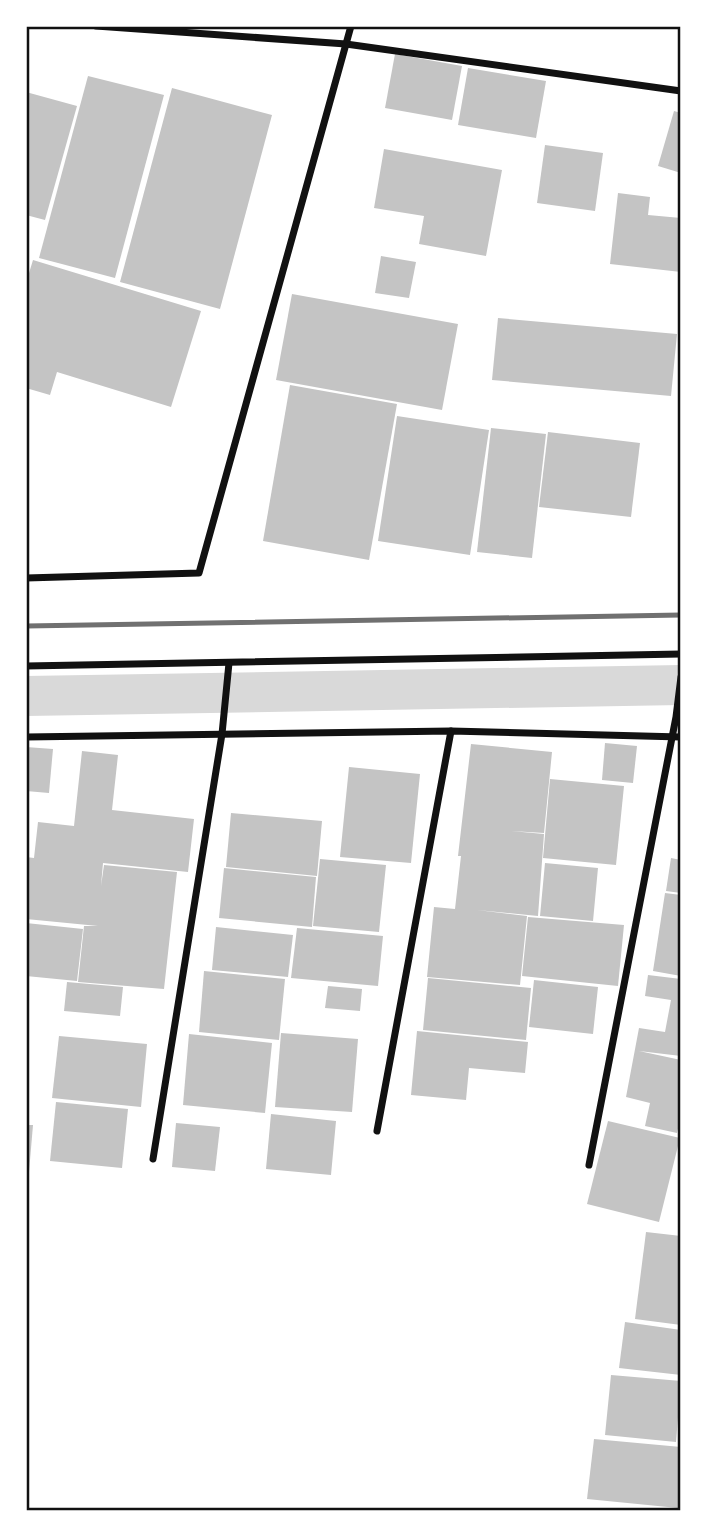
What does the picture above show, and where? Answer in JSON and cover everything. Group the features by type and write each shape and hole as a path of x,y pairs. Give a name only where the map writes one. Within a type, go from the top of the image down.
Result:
{"street":[{"path":"96,26 346,44 681,91"},
{"path":"26,578 198,573 351,26"},
{"path":"26,666 229,665 681,654"},
{"path":"153,1159 222,732 229,665"},
{"path":"589,1166 676,717 681,677"},
{"path":"377,1131 451,731"},
{"path":"26,737 222,732 451,731 681,737"}],"building":[{"path":"395,54 462,66 452,120 385,108"},
{"path":"468,68 546,81 536,138 458,125"},
{"path":"88,76 164,95 115,278 39,258"},
{"path":"172,88 272,115 220,309 120,282"},
{"path":"26,92 77,106 45,220 26,215"},
{"path":"674,111 681,113 681,173 658,166"},
{"path":"545,145 603,153 595,211 537,203"},
{"path":"384,149 502,170 486,256 419,244 424,216 374,208"},
{"path":"618,193 650,197 648,215 681,218 681,272 610,264"},
{"path":"381,256 416,262 409,298 375,293"},
{"path":"33,260 201,311 171,407 57,372 50,395 26,388 26,283"},
{"path":"292,294 458,324 442,410 276,380"},
{"path":"498,318 677,334 671,396 492,380"},
{"path":"290,385 397,404 369,560 263,541"},
{"path":"397,416 489,430 470,555 378,541"},
{"path":"491,428 546,434 532,558 477,552"},
{"path":"548,432 640,443 631,517 539,507"},
{"path":"605,743 637,746 633,783 602,780"},
{"path":"471,744 552,752 544,833 511,831 544,834 538,916 477,910 527,916 520,985 427,977 434,907 455,909 461,856 458,856"},
{"path":"26,747 53,749 49,793 26,791"},
{"path":"82,751 118,755 112,810 194,819 188,872 103,863 101,886 104,865 177,872 164,989 78,982 84,926 98,926 26,919 26,857 34,858 38,822 74,826"},
{"path":"349,767 420,774 411,863 340,857"},
{"path":"550,779 624,786 616,865 543,858"},
{"path":"231,813 322,821 317,876 226,867"},
{"path":"671,858 681,860 681,893 666,891"},
{"path":"320,859 386,865 379,932 313,926"},
{"path":"545,863 598,868 593,921 540,916"},
{"path":"224,868 316,877 312,927 219,918"},
{"path":"665,893 681,895 681,976 653,971"},
{"path":"528,917 624,925 618,986 522,976"},
{"path":"26,923 83,929 77,981 26,976"},
{"path":"216,927 293,935 288,977 212,970"},
{"path":"297,928 383,936 378,986 291,978"},
{"path":"204,971 285,979 279,1040 199,1032"},
{"path":"648,975 681,979 681,1056 639,1051 681,1060 681,1116 677,1133 645,1126 650,1103 626,1097 639,1028 665,1032 671,1000 645,996"},
{"path":"428,978 531,988 526,1040 423,1030"},
{"path":"534,980 598,987 593,1034 529,1027"},
{"path":"67,982 123,987 120,1016 64,1011"},
{"path":"328,986 362,989 360,1011 325,1008"},
{"path":"417,1031 528,1042 525,1073 469,1068 466,1100 411,1095"},
{"path":"281,1033 358,1039 352,1112 275,1107"},
{"path":"189,1034 272,1043 265,1113 183,1105"},
{"path":"59,1036 147,1044 141,1107 52,1098"},
{"path":"56,1102 128,1109 122,1168 50,1161"},
{"path":"271,1114 336,1121 331,1175 266,1169"},
{"path":"608,1121 680,1138 659,1222 587,1204"},
{"path":"176,1123 220,1127 215,1171 172,1167"},
{"path":"26,1125 33,1125 29,1172 26,1171"},
{"path":"646,1232 681,1236 681,1325 635,1319"},
{"path":"625,1322 681,1330 681,1375 619,1368"},
{"path":"611,1375 681,1381 676,1442 605,1435"},
{"path":"594,1439 681,1447 678,1508 587,1499"}],"waterway":[{"path":"26,696 681,685"}],"railway":[{"path":"26,626 681,615"}]}
